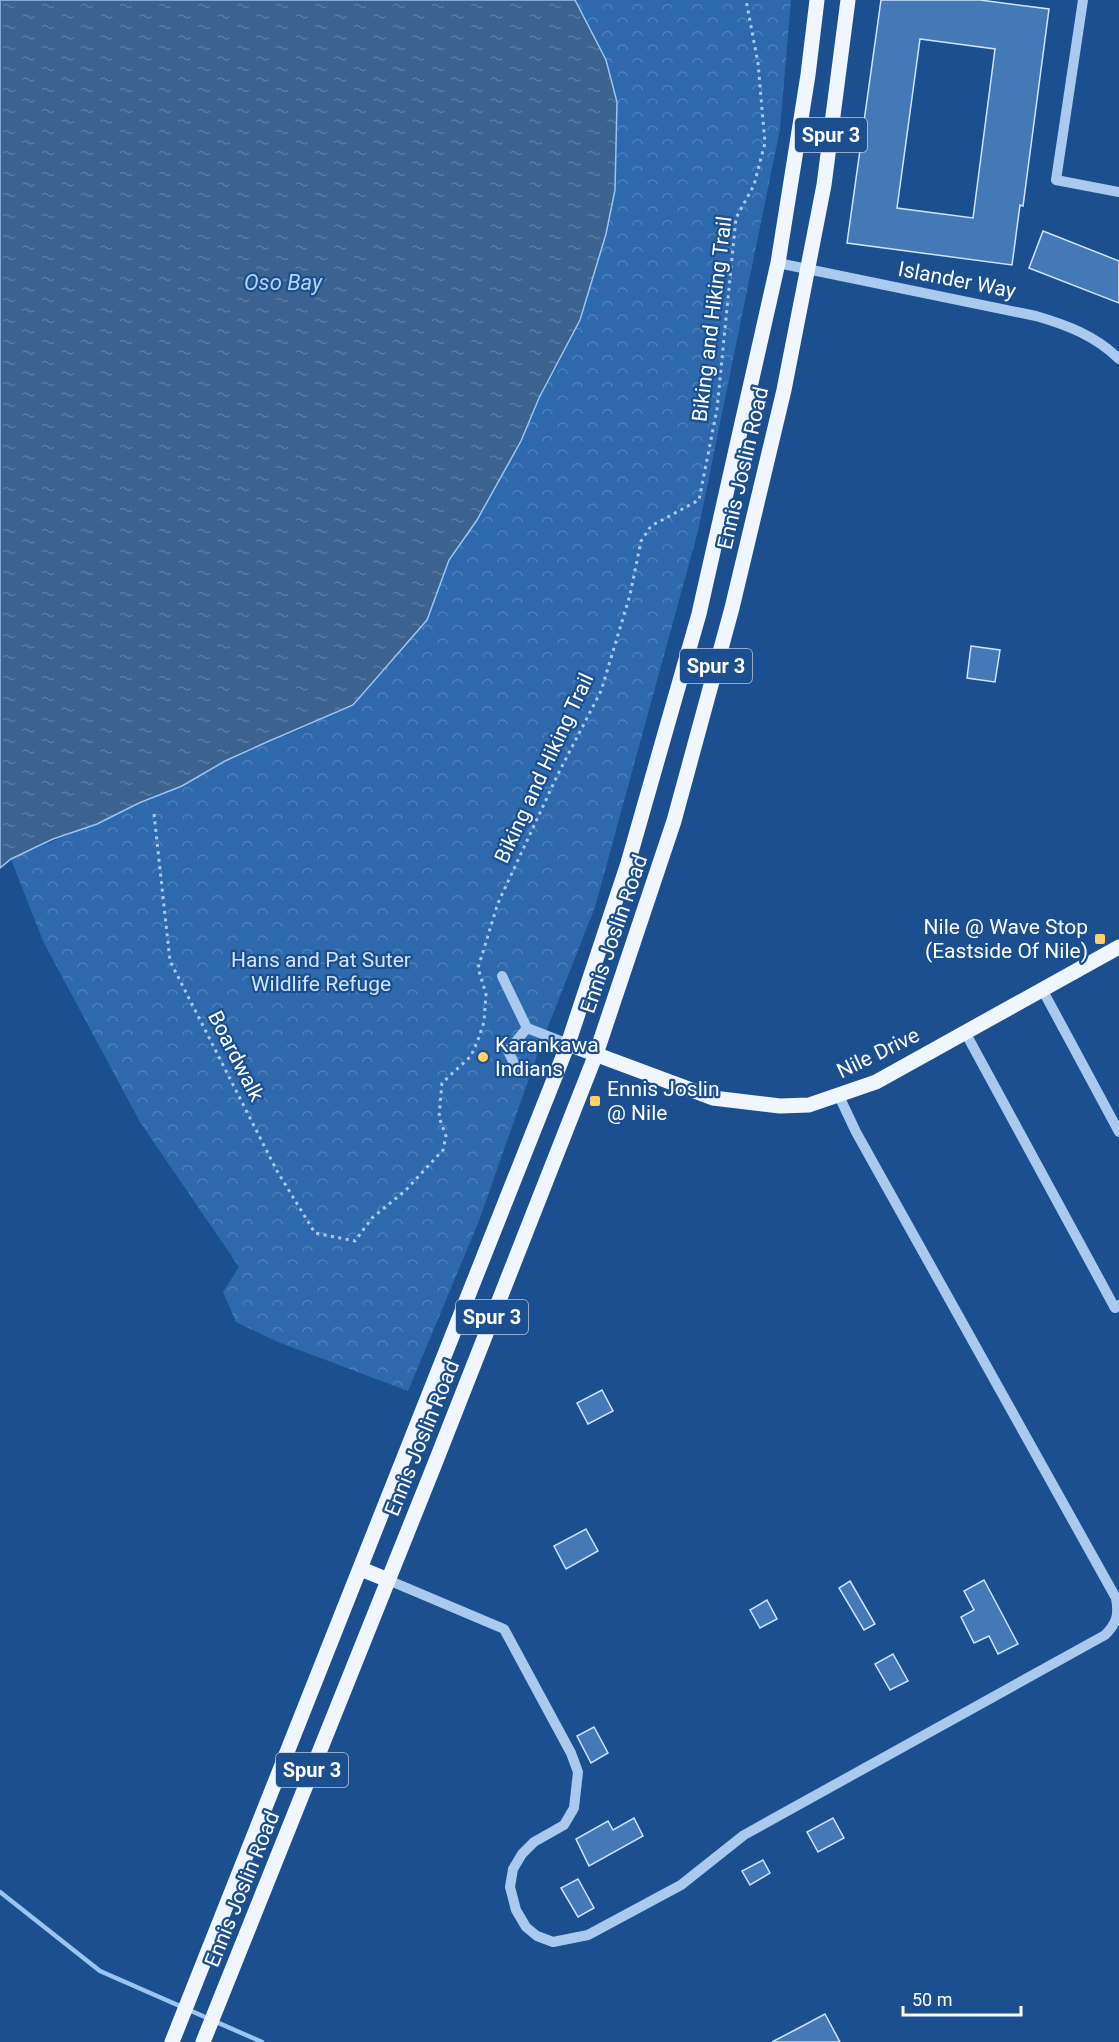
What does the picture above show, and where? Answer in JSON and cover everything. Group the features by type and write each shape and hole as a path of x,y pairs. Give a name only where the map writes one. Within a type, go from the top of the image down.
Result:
{"main road":[{"name":"Ennis Joslin Road","path":"172,2042 568,1044 628,863 699,614 778,263 808,75 817,0"},
{"name":"Ennis Joslin Road","path":"202,2042 596,1054 674,820 726,630 784,390 824,185 848,0"},
{"name":"Nile Drive","path":"568,1044 713,1098 780,1106 808,1104 840,1096 876,1082 1119,947"},
{"path":"361,1569 388,1580"}],"street":[{"path":"1083,0 1056,180 1119,192"},
{"name":"Islander Way","path":"778,263 1069,325 1107,347 1119,359"},
{"path":"502,976 527,1028 568,1044"},
{"path":"1042,989 1119,1132"},
{"path":"517,1069 508,1051 527,1028"},
{"path":"965,1032 1115,1308 1119,1305"},
{"path":"388,1580 504,1629 571,1753 578,1772 574,1808 564,1825 534,1842 522,1854 513,1869 510,1887 516,1910 526,1927 537,1936 553,1942 588,1935 681,1885 744,1836 1106,1635 1116,1625 1119,1610 1116,1598 856,1132 840,1096"}],"path":[{"name":"Biking and Hiking Trail","path":"372,1218 405,1191 442,1150 446,1136 439,1117 442,1083 471,1056 484,1023 486,994 478,968 498,903 553,785 601,691 630,595 641,541 651,526 699,500 717,409 736,218 754,185 765,143 758,63 746,0"},
{"name":"Boardwalk","path":"154,814 170,961 277,1171 315,1233 355,1241 372,1218"}],"green space":[{"name":"Hans and Pat Suter Wildlife Refuge","path":"575,0 791,0 780,129 698,531 595,907 540,1047 479,1221 408,1391 278,1342 236,1322 223,1292 239,1267 140,1122 43,941 11,859 182,786 225,761 310,725 427,620 449,560 477,520 521,441 539,398 560,360 606,234 615,190 617,102 606,60"}],"water":[{"name":"Oso Bay","path":"0,0 575,0 606,60 617,102 615,190 606,234 580,320 539,398 521,441 477,520 449,560 427,620 353,705 225,761 182,786 139,803 97,824 53,839 11,859 0,868"}],"building":[{"path":"881,0 980,0 1049,9 1023,206 1020,205 1012,265 847,243","holes":["920,39 995,49 973,218 897,208"]},
{"path":"1043,231 1119,261 1119,303 1029,268"},
{"path":"971,646 1000,650 995,682 967,678"},
{"path":"602,1390 613,1411 588,1424 577,1403"},
{"path":"586,1529 598,1551 566,1569 554,1546"},
{"path":"984,1580 1018,1644 998,1654 989,1636 974,1643 961,1617 974,1610 964,1591"},
{"path":"850,1581 875,1624 864,1630 839,1588"},
{"path":"767,1600 777,1619 760,1628 750,1610"},
{"path":"893,1654 908,1681 890,1690 875,1664"},
{"path":"594,1727 608,1753 591,1763 577,1736"},
{"path":"634,1818 643,1836 589,1866 576,1839 608,1821 613,1830"},
{"path":"833,1818 844,1838 818,1852 807,1832"},
{"path":"763,1860 770,1873 750,1885 742,1871"},
{"path":"578,1879 594,1908 578,1917 561,1888"},
{"path":"825,2014 840,2042 772,2042 795,2030"}],"waterway":[{"path":"0,1892 100,1971 262,2042"}],"place":[{"name":"Nile @ Wave Stop (Eastside Of Nile)","path":"1100,939"},
{"name":"Karankawa Indians","path":"483,1057"},
{"name":"Ennis Joslin @ Nile","path":"595,1101"}]}
